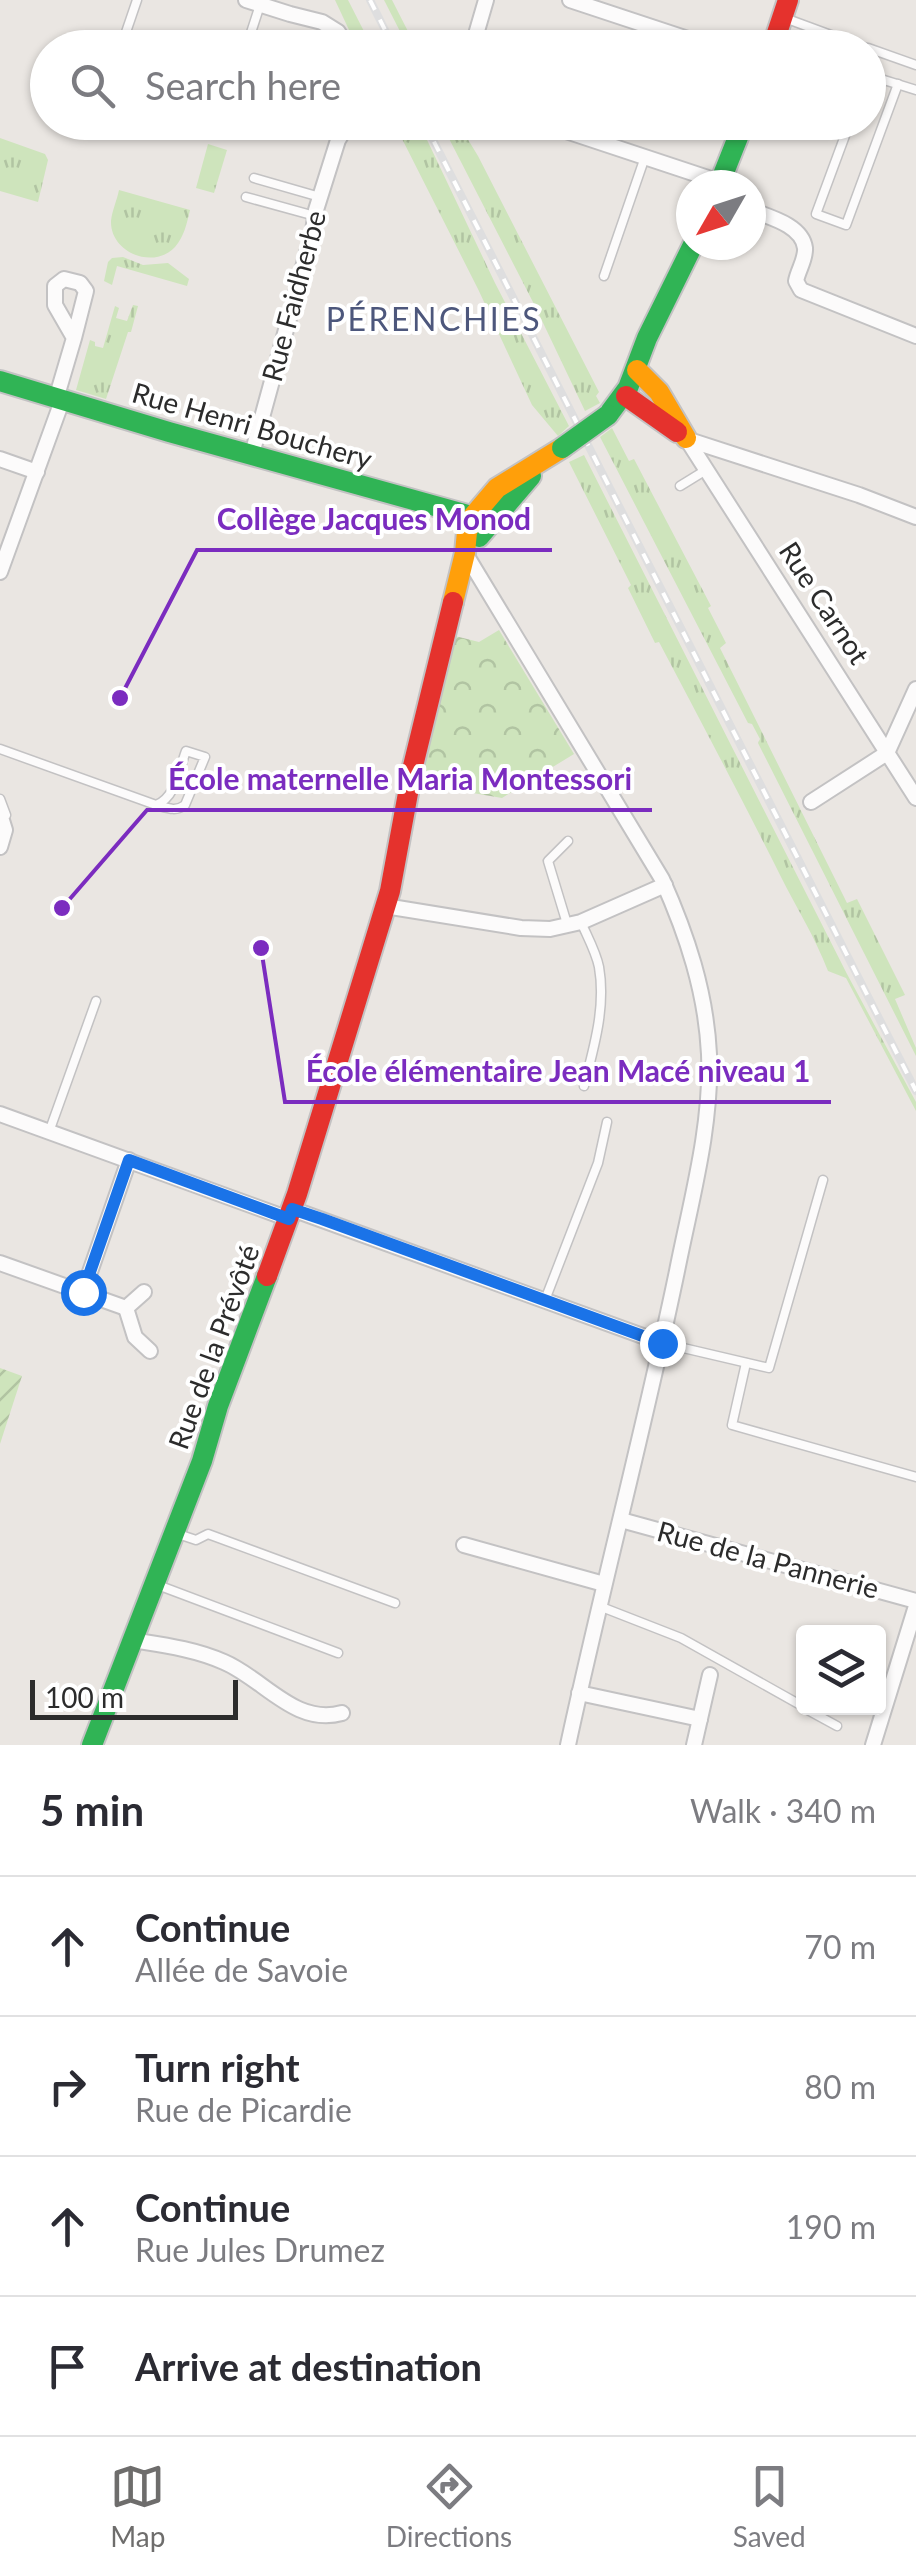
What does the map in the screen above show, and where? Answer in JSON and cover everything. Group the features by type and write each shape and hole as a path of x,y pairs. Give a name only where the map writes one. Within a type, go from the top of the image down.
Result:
{"street":[{"path":"477,30 486,0"},
{"path":"570,0 661,30"},
{"path":"253,2 335,30"},
{"name":"Rue Faidherbe","path":"252,454 338,140"},
{"path":"591,140 682,170"},
{"path":"725,170 737,140"},
{"path":"766,217 791,228 802,238 805,250 796,281 800,290 916,336"},
{"path":"568,1745 662,1343 704,1132 709,1068 704,1008 685,934 664,886 466,553 479,522 558,450 626,396 647,338 686,260"},
{"path":"0,572 37,472 74,338"},
{"name":"Rue Carnot","path":"637,370 657,389 916,798"},
{"name":"Rue Henri Bouchery","path":"0,381 479,522"},
{"name":"Rue Carnot","path":"626,396 686,438"},
{"path":"686,438 916,517"},
{"path":"0,459 37,472"},
{"name":"Rue de la Prévôté","path":"92,1745 290,1214 386,906 415,758 466,553"},
{"path":"811,802 887,752 916,690"},
{"path":"0,814 2,841"},
{"path":"386,906 543,929 574,924 664,886"},
{"path":"0,1114 662,1343"},
{"path":"83,1292 129,1160"},
{"path":"0,1263 126,1308"},
{"path":"126,1308 144,1292"},
{"path":"126,1308 135,1337 150,1352"},
{"name":"Rue de la Pannerie","path":"621,1520 916,1604"},
{"path":"464,1545 604,1584"},
{"path":"874,1745 916,1604"},
{"path":"132,1640 190,1650 220,1660 301,1711 324,1716 342,1713"},
{"path":"694,1745 710,1675"},
{"path":"579,1693 700,1719"}],"lane":[{"path":"127,30 138,0"},
{"path":"249,30 253,2"},
{"path":"785,9 815,30"},
{"path":"886,55 916,65"},
{"path":"886,80 916,90"},
{"path":"886,117 898,84"},
{"path":"843,140 816,214 846,225 877,140"},
{"path":"604,276 645,156"},
{"path":"254,178 320,197"},
{"path":"246,198 315,216"},
{"path":"680,486 706,470"},
{"path":"0,750 156,805 179,809 185,805 205,757 186,750 170,796 156,805"},
{"path":"0,799 6,816 2,841"},
{"path":"568,840 548,861 574,924 599,964 602,1001 584,1086"},
{"path":"49,1132 96,1001"},
{"path":"545,1300 598,1163 607,1122"},
{"path":"662,1343 769,1368 823,1180"},
{"path":"746,1363 732,1425 916,1477"},
{"path":"174,1533 196,1540 208,1534 395,1603"},
{"path":"154,1584 338,1654"},
{"path":"599,1606 681,1638 796,1703"},
{"path":"818,1715 837,1726"}],"green space":[{"path":"335,0 348,0 363,30 349,30"},
{"path":"384,0 392,0 407,30 399,30"},
{"path":"0,138 45,154 48,160 38,202 0,191"},
{"path":"403,140 427,140 569,426 558,436 532,405"},
{"path":"450,140 468,140 478,156 599,392 596,396 600,403 585,411"},
{"path":"208,144 227,150 214,193 196,188"},
{"path":"119,190 190,210 175,247 166,254 145,257 135,255 118,242 111,221"},
{"path":"123,257 143,265 168,263 189,279 187,286 117,266 112,285 104,281 108,262"},
{"path":"133,305 138,306 131,332 106,399 76,390 90,340 103,348 115,306 119,308 116,318 127,321"},
{"path":"612,428 629,461 634,459 711,606 708,608 726,643 720,648 847,903 857,899 905,995 895,999 916,1056 758,743 760,739 748,723 600,437"},
{"path":"584,455 916,1102 916,1111 846,978 828,971 659,642 655,643 628,588 631,585 569,462"},
{"path":"499,630 574,754 502,798 420,784 455,636 479,642"},
{"path":"0,1368 22,1376 0,1444"}],"railway":[{"path":"370,0 385,30"},
{"path":"433,140 916,1091"}],"traffic: fast":[{"path":"725,170 737,140"},
{"path":"608,415 628,388 647,338 686,260"},
{"path":"0,381 471,516 487,527"},
{"path":"562,448 608,415"},
{"path":"479,537 531,476"},
{"path":"92,1745 202,1461 218,1406 267,1276"}],"traffic: slow":[{"path":"637,370 659,392 686,438"},
{"path":"453,602 474,515 497,488 562,448"}],"traffic: jam":[{"path":"778,30 788,0"},
{"path":"626,396 677,432"},
{"path":"267,1276 297,1194 390,891 413,766 453,602"}],"place":[{"name":"Collège Jacques Monod","path":"120,698"},
{"name":"École maternelle Maria Montessori","path":"62,908"},
{"name":"École élémentaire Jean Macé niveau 1","path":"261,948"}],"district":[{"name":"PÉRENCHIES","path":"434,320"}],"route":[{"path":"83,1292 129,1160 289,1219 292,1209 322,1219 662,1343"}]}
